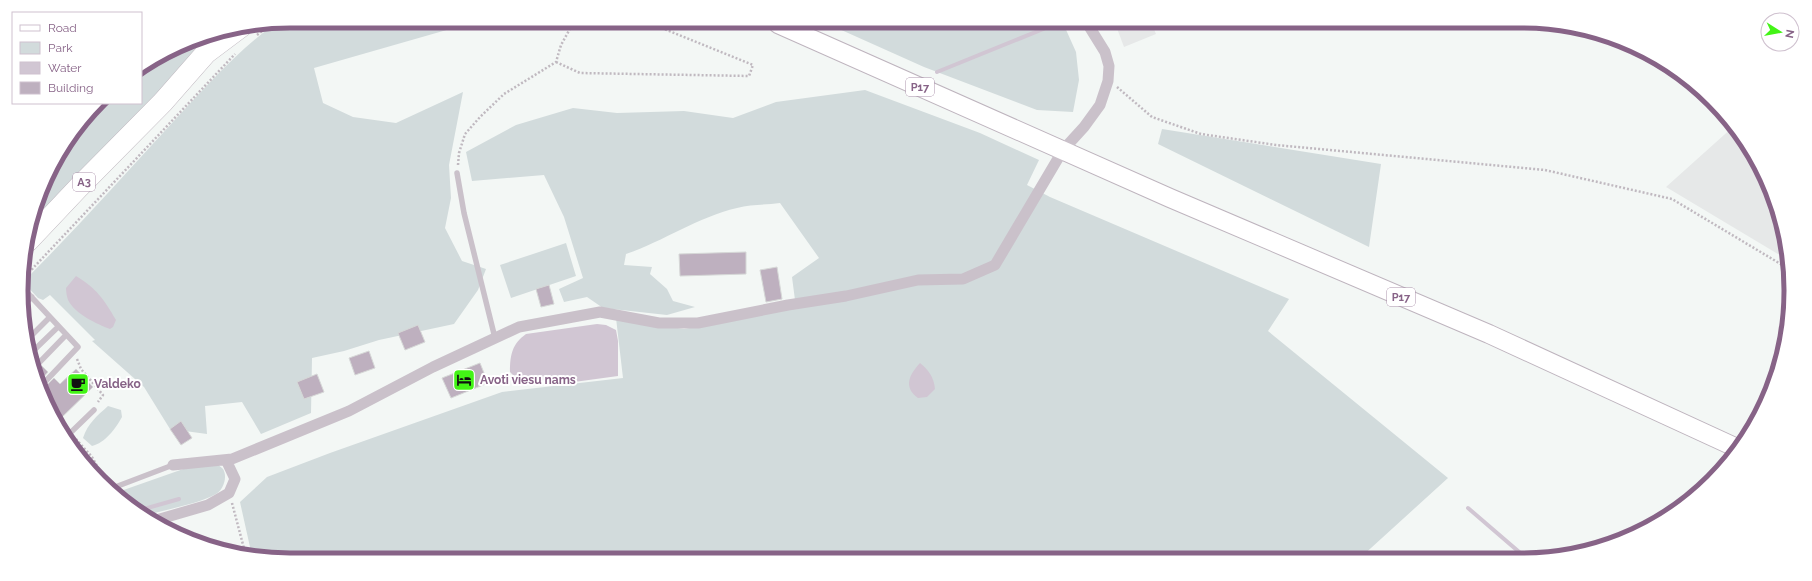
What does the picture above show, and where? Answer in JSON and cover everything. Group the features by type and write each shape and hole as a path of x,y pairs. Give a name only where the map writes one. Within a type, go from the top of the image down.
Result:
{"highway":[{"name":"A3","path":"34,235 163,102 206,54 246,32"},
{"name":"A3","path":"206,54 211,40"}],"main road":[{"name":"P17","path":"787,28 1297,253 1489,334 1733,446"}],"street":[{"path":"174,464 232,459 349,411 433,367 519,327 600,312 659,323 698,323 788,305 846,296 918,280 963,279 995,265 1063,150 1084,127 1100,105 1108,81 1109,66 1105,52 1090,28"},
{"path":"161,519 208,505 229,493 235,479 226,460"}],"lane":[{"path":"457,173 464,213 495,338"},
{"path":"28,294 49,318 78,347 45,382"},
{"path":"29,301 32,298"},
{"path":"32,335 49,318"},
{"path":"35,349 58,327"},
{"path":"39,363 66,335"},
{"path":"71,433 94,410"},
{"path":"116,487 174,464"}],"path":[{"path":"457,173 459,153 465,134 504,94 556,62 560,45 570,28"},
{"path":"556,62 580,73 749,76 754,65 662,28"},
{"path":"29,273 239,50"},
{"path":"1108,81 1152,117 1201,134 1276,145 1545,170 1672,199 1782,264"},
{"path":"73,352 81,369 103,395 94,410"},
{"path":"71,433 92,457 100,471"},
{"path":"229,493 244,549"}],"shaded area":[{"path":"1117,28 1154,28 1156,34 1124,47"},
{"path":"1729,130 1749,159 1764,190 1775,223 1782,256 1666,187"}],"green space":[{"path":"290,28 454,28 314,68 323,103 353,117 396,123 463,92 449,165 451,198 445,228 462,261 486,269 478,290 454,324 379,340 344,351 312,358 311,413 261,434 242,402 205,406 207,434 170,429 144,387 92,341 95,340 50,295 43,300 38,298 28,287 29,276 208,85 232,60 268,29"},
{"path":"837,28 1065,28 1076,52 1079,80 1073,112 1037,110 924,67"},
{"path":"196,46 194,51 165,85 39,217 48,190 63,159 93,117 106,104 142,104 142,74 174,55"},
{"path":"865,90 980,133 1039,160 1027,185 1050,197 1289,299 1268,331 1448,478 1366,553 290,553 251,550 240,502 267,477 502,392 623,378 616,318 684,329 790,309 795,300 792,277 819,258 780,203 753,205 723,212 626,254 624,265 652,267 650,274 667,289 673,301 695,307 667,315 603,308 587,297 564,302 559,289 583,278 564,217 544,175 472,181 466,152 516,125 573,108 617,113 684,111 733,118 776,102"},
{"path":"1162,129 1381,164 1369,247 1158,144"},
{"path":"566,243 576,276 511,298 500,265"},
{"path":"108,406 121,410 122,417 117,426 106,438 92,446 83,438 87,428"},
{"path":"78,445 85,451 85,454"},
{"path":"216,463 223,469 225,476 221,490 209,498 153,514 121,491 189,467"}],"water":[{"path":"76,276 89,285 108,306 116,320 113,327 110,329 93,321 81,314 71,305 68,300 66,288"},
{"path":"597,324 606,325 616,330 618,341 618,376 574,382 560,378 530,382 516,378 510,372 511,355 513,350 521,338 526,334"},
{"path":"920,363 930,374 934,381 935,389 927,397 918,398 910,390 909,381 913,372"}],"building":[{"path":"746,252 746,274 680,276 679,254"},
{"path":"777,267 782,299 766,302 760,270"},
{"path":"549,285 554,304 541,307 536,289"},
{"path":"418,325 425,342 405,350 398,333"},
{"path":"369,351 375,368 355,375 349,358"},
{"path":"480,363 488,383 451,398 442,378"},
{"path":"42,366 48,372 43,378 42,375 40,368"},
{"path":"76,369 93,387 61,418 46,386 54,378 60,384"},
{"path":"317,374 324,392 304,399 297,382"},
{"path":"181,421 192,438 181,445 170,429"}],"waterway":[{"path":"937,72 1046,28"},
{"path":"145,509 179,499"},
{"path":"1468,508 1520,553"}],"place":[{"name":"Avoti viesu nams","path":"464,380"},
{"name":"Valdeko","path":"78,384"}]}
